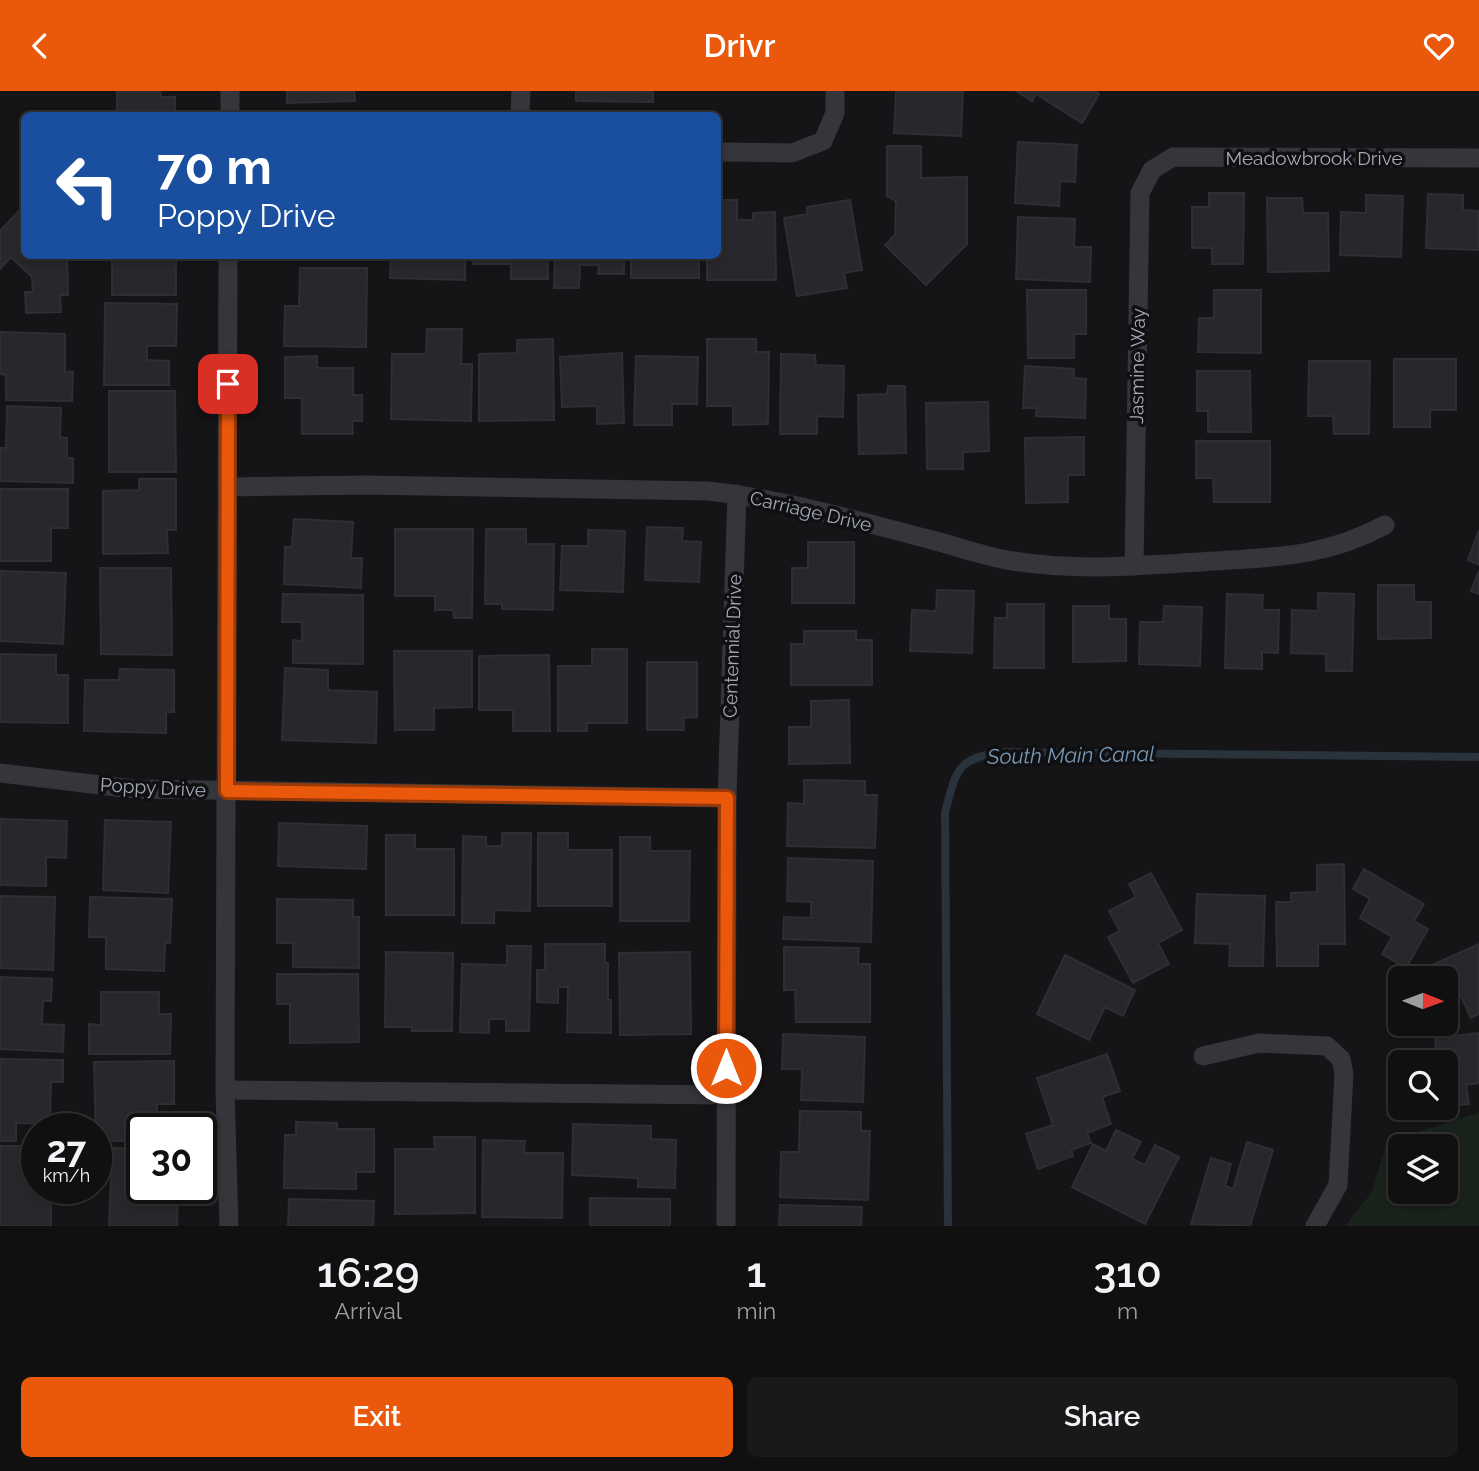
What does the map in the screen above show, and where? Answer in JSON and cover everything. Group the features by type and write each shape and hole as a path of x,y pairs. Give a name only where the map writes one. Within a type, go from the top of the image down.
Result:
{"street":[{"path":"230,91 230,112"},
{"path":"520,112 521,91"},
{"path":"721,152 792,153 823,141 835,113 835,91"},
{"name":"Meadowbrook Drive","path":"1152,170 1173,157 1479,158"},
{"name":"Jasmine Way","path":"1134,566 1140,193 1152,170"},
{"path":"228,259 225,1090 229,1226"},
{"name":"Carriage Drive","path":"227,487 393,486 737,494 828,513 1012,561 1074,568 1270,558 1324,551 1358,539 1385,525"},
{"name":"Centennial Drive","path":"726,1226 727,798 737,494"},
{"name":"Poppy Drive","path":"0,773 133,789 727,798"},
{"path":"1203,1056 1259,1043 1327,1046 1340,1059 1344,1074 1338,1185 1315,1226"},
{"path":"225,1090 726,1095"}],"shaded area":[{"path":"1479,1113 1479,1226 1345,1226 1372,1192 1388,1141 1388,1204 1458,1204 1458,1134 1410,1134"}],"building":[{"path":"117,91 160,91 161,97 175,97 175,112 117,112"},
{"path":"287,91 354,91 355,101 287,103"},
{"path":"576,91 653,91 653,102 576,101"},
{"path":"896,91 963,91 961,136 894,133"},
{"path":"1016,91 1095,91 1099,94 1082,123 1036,94 1032,101"},
{"path":"1018,142 1077,145 1075,182 1060,181 1059,206 1015,203"},
{"path":"887,146 921,146 921,178 967,177 967,244 926,285 885,245 895,235 896,201 887,196"},
{"path":"1209,193 1244,193 1243,264 1212,264 1212,248 1192,248 1192,207 1209,207"},
{"path":"1428,194 1463,195 1463,210 1479,211 1479,250 1426,248"},
{"path":"1366,195 1403,196 1401,257 1340,255 1341,212 1366,213"},
{"path":"1267,198 1302,198 1303,213 1328,213 1329,271 1268,272"},
{"path":"721,200 737,200 737,220 753,220 753,213 775,212 776,280 707,280 707,259 721,259"},
{"path":"850,200 862,270 844,273 847,288 797,296 784,218 808,214 807,207"},
{"path":"19,211 21,259 67,259 68,295 60,295 61,312 26,313 25,292 33,292 32,277 11,257 0,269 0,231"},
{"path":"1018,217 1075,219 1074,247 1091,247 1090,282 1016,279"},
{"path":"112,259 176,259 176,295 112,295"},
{"path":"391,259 465,259 465,280 390,278"},
{"path":"473,259 548,259 548,279 511,279 511,264 473,264"},
{"path":"555,259 624,259 624,274 598,274 599,265 580,265 579,288 554,288"},
{"path":"631,259 699,259 699,278 631,278"},
{"path":"300,268 367,268 366,347 284,346 285,306 299,306"},
{"path":"1027,290 1086,290 1086,334 1074,334 1074,358 1028,358"},
{"path":"1214,290 1261,290 1261,353 1198,352 1199,318 1214,318"},
{"path":"105,303 177,304 176,346 147,346 147,360 169,361 169,385 104,385"},
{"path":"427,329 462,329 461,364 472,364 471,421 391,419 392,354 426,354"},
{"path":"0,332 65,334 65,372 73,372 72,401 6,400 6,375 0,374"},
{"path":"553,339 554,420 479,421 479,354 517,353 517,340"},
{"path":"707,339 756,339 756,352 769,352 768,424 733,425 733,406 707,406"},
{"path":"622,353 624,423 597,424 597,406 562,407 560,357"},
{"path":"781,354 815,355 816,365 844,366 843,417 817,416 817,434 780,434"},
{"path":"317,356 317,368 353,368 353,395 362,395 362,421 352,421 353,434 302,434 302,398 285,398 285,357"},
{"path":"636,356 698,357 697,404 672,404 672,425 634,425"},
{"path":"1394,359 1456,359 1456,410 1430,410 1430,427 1394,427"},
{"path":"1309,361 1370,361 1369,434 1334,434 1333,416 1308,416"},
{"path":"1025,366 1074,369 1074,378 1086,379 1085,418 1036,416 1037,408 1023,408"},
{"path":"1197,371 1250,371 1251,432 1208,432 1208,411 1197,411"},
{"path":"888,386 905,386 906,453 859,454 858,395 887,394"},
{"path":"109,391 175,391 176,472 109,472"},
{"path":"988,402 989,451 963,452 963,469 927,469 926,403"},
{"path":"7,406 61,408 60,437 67,438 67,458 73,458 73,483 0,481 0,448 6,448"},
{"path":"1084,437 1084,475 1068,475 1068,502 1026,503 1025,438"},
{"path":"1196,441 1270,441 1270,502 1214,502 1213,478 1196,478"},
{"path":"139,479 176,479 176,530 167,530 168,553 103,554 103,491 139,490"},
{"path":"0,489 68,489 68,528 51,528 51,561 0,561"},
{"path":"294,519 353,522 351,558 362,558 361,588 284,584 285,547 292,547"},
{"path":"647,527 683,528 682,541 701,542 699,582 645,580"},
{"path":"395,529 473,529 472,618 454,618 453,610 435,610 435,596 395,596"},
{"path":"486,529 526,529 526,544 554,544 553,610 502,609 502,604 485,604"},
{"path":"588,530 625,531 623,592 560,590 562,546 588,546"},
{"path":"1479,530 1479,565 1468,560"},
{"path":"808,542 854,542 854,603 792,603 792,568 808,568"},
{"path":"100,568 171,568 172,655 101,654"},
{"path":"0,571 66,573 63,644 0,641"},
{"path":"1479,571 1479,594 1471,591"},
{"path":"1378,585 1414,585 1414,602 1431,602 1431,638 1378,639"},
{"path":"937,590 974,591 972,653 910,651 912,610 936,611"},
{"path":"1318,593 1354,594 1352,671 1326,671 1326,654 1291,653 1292,610 1318,611"},
{"path":"283,594 363,595 363,664 293,663 293,640 302,641 302,622 282,622"},
{"path":"1227,594 1263,595 1262,610 1279,610 1278,653 1262,652 1262,669 1225,668"},
{"path":"1007,604 1044,604 1044,668 994,668 995,618 1007,618"},
{"path":"1073,606 1109,606 1109,619 1126,619 1126,661 1073,662"},
{"path":"1164,606 1202,607 1200,666 1139,664 1140,622 1163,622"},
{"path":"804,631 856,631 856,640 872,640 872,685 791,685 791,644 804,644"},
{"path":"592,649 627,649 627,723 587,723 587,731 558,731 558,666 592,666"},
{"path":"394,651 472,651 472,707 434,708 434,730 395,730"},
{"path":"0,654 56,655 56,675 68,675 68,723 0,722"},
{"path":"549,655 550,731 513,731 513,710 479,710 479,656"},
{"path":"647,662 697,662 697,717 683,718 684,730 647,730"},
{"path":"285,668 328,670 328,690 377,692 376,743 282,740"},
{"path":"120,669 174,670 174,712 166,712 166,733 84,731 85,680 119,680"},
{"path":"849,700 850,763 789,764 789,727 811,727 811,701"},
{"path":"804,780 865,781 865,795 877,795 875,848 787,846 788,803 804,804"},
{"path":"0,819 67,821 66,858 46,857 46,886 0,885"},
{"path":"105,820 171,822 168,893 103,890"},
{"path":"279,823 367,826 366,869 278,866"},
{"path":"502,833 531,833 530,911 494,910 494,923 462,923 463,836 486,837 486,846 502,846"},
{"path":"538,833 568,833 568,850 612,850 612,906 538,906"},
{"path":"386,835 415,835 415,849 454,849 454,915 386,915"},
{"path":"620,837 650,837 650,851 690,851 689,921 620,921"},
{"path":"788,858 873,861 871,942 783,939 784,917 811,918 811,902 787,901"},
{"path":"1344,864 1345,944 1318,944 1318,966 1277,966 1276,902 1291,902 1291,893 1317,892 1317,865"},
{"path":"1364,869 1424,904 1414,921 1428,929 1407,966 1382,954 1392,937 1360,918 1370,899 1353,889"},
{"path":"1151,873 1182,930 1158,943 1169,964 1133,983 1108,937 1120,931 1109,911 1136,897 1129,884"},
{"path":"1197,894 1265,896 1263,966 1229,966 1230,944 1195,943"},
{"path":"0,896 55,897 53,970 0,968"},
{"path":"90,897 172,899 170,943 165,943 164,971 106,969 106,937 89,937"},
{"path":"277,899 353,900 353,917 359,917 359,968 293,967 293,943 277,943"},
{"path":"545,944 605,944 608,1000 611,1000 611,1033 567,1032 568,987 558,987 558,1003 537,1002 537,970 545,970"},
{"path":"1479,944 1479,1014 1471,1018 1460,994 1458,995 1458,966 1430,966"},
{"path":"507,946 531,946 529,1031 506,1031 506,1019 489,1019 489,1033 460,1032 462,964 507,965"},
{"path":"784,947 859,948 858,964 870,964 870,1022 796,1022 795,990 784,990"},
{"path":"386,952 453,953 452,1031 412,1031 412,1027 385,1027"},
{"path":"690,952 691,1034 620,1035 619,953"},
{"path":"1065,955 1135,990 1123,1016 1105,1007 1089,1040 1037,1014"},
{"path":"277,974 358,974 359,1042 290,1043 290,1004 277,1004"},
{"path":"0,977 52,979 51,1001 43,1001 42,1024 64,1025 63,1052 0,1049"},
{"path":"101,992 159,992 159,1014 171,1014 170,1054 89,1054 89,1024 101,1025"},
{"path":"1479,1033 1479,1083 1466,1085 1469,1104 1458,1105 1458,1050 1436,1050 1435,1038"},
{"path":"783,1034 865,1037 863,1102 801,1100 802,1069 782,1069"},
{"path":"1107,1054 1120,1091 1102,1097 1111,1124 1087,1133 1091,1143 1071,1150 1073,1156 1038,1169 1026,1134 1053,1125 1037,1078"},
{"path":"0,1059 63,1060 63,1082 51,1082 50,1113 21,1113 21,1123 16,1123 16,1141 0,1141"},
{"path":"174,1061 174,1104 157,1104 157,1113 126,1113 126,1141 112,1141 112,1113 95,1113 94,1062"},
{"path":"800,1111 861,1112 861,1131 870,1131 868,1200 780,1197 781,1152 799,1152"},
{"path":"296,1122 337,1123 337,1129 374,1129 374,1172 356,1172 356,1189 284,1188 285,1135 296,1135"},
{"path":"573,1124 651,1126 651,1139 676,1140 675,1188 638,1187 638,1178 572,1175"},
{"path":"1116,1130 1141,1142 1132,1159 1145,1165 1155,1145 1179,1157 1145,1224 1072,1187 1093,1144 1106,1151"},
{"path":"434,1137 475,1137 475,1213 395,1214 395,1149 435,1149"},
{"path":"483,1140 525,1141 524,1153 563,1153 562,1218 482,1217"},
{"path":"1247,1142 1273,1150 1250,1226 1191,1224 1211,1158 1231,1164 1225,1186 1233,1189"},
{"path":"0,1146 21,1146 21,1204 51,1204 51,1226 0,1226"},
{"path":"112,1148 126,1148 126,1204 178,1204 177,1226 109,1226 110,1204 112,1204"},
{"path":"590,1198 670,1199 670,1226 590,1226"},
{"path":"289,1199 374,1201 373,1226 288,1226"},
{"path":"780,1205 862,1207 861,1226 779,1226"}],"waterway":[{"name":"South Main Canal","path":"948,1226 945,813 960,769 976,758 1003,752 1479,757"}],"route":[{"path":"228,384 227,791 727,798 726,1068"}]}
